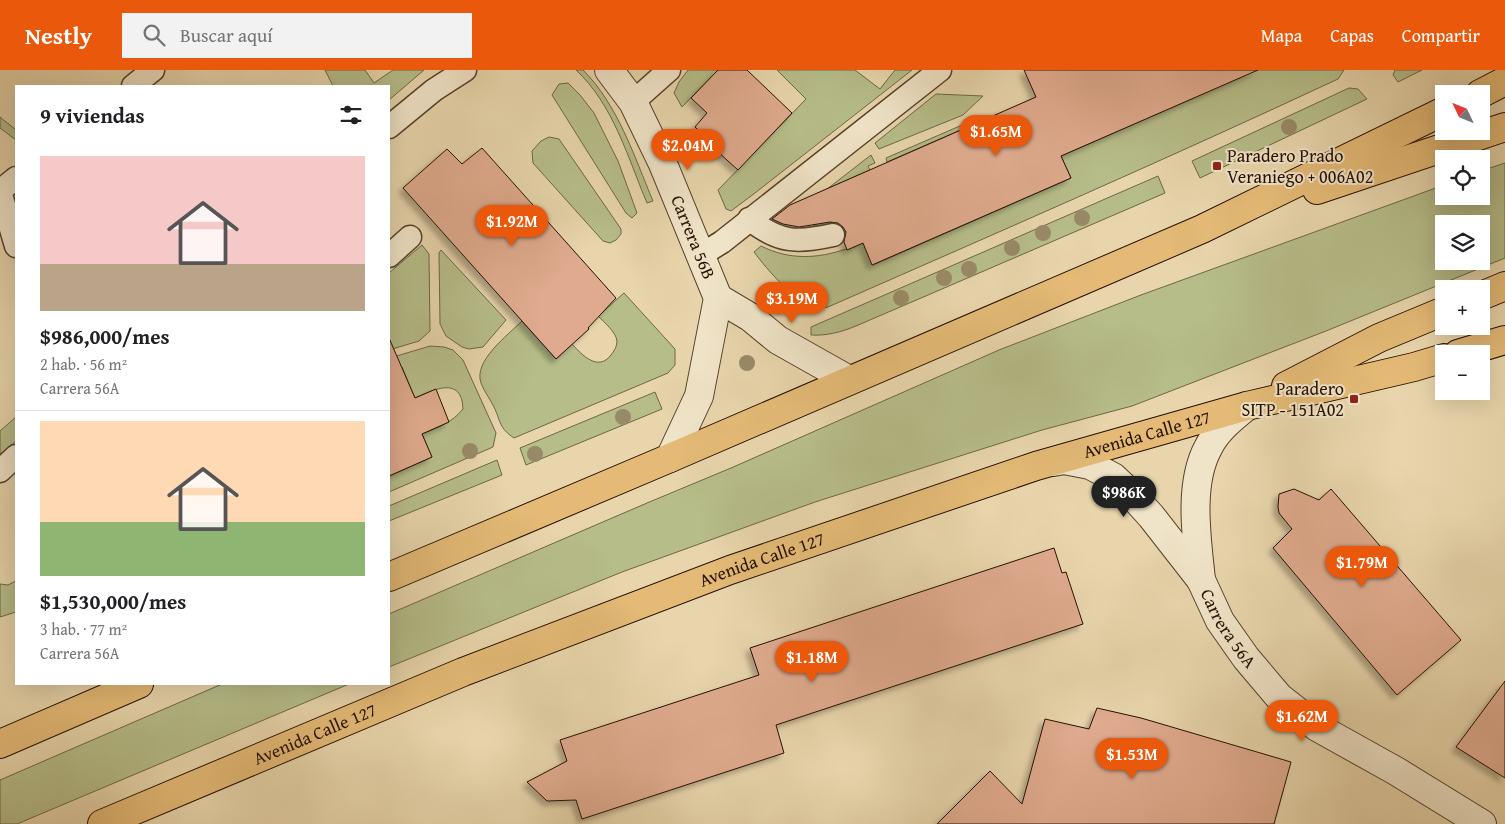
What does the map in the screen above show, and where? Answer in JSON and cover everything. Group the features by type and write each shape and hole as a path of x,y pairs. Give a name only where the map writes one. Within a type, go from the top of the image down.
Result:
{"main road":[{"path":"1490,89 1505,81"},
{"path":"390,577 1202,229 1435,116"},
{"path":"1202,229 1505,127"},
{"path":"1490,292 1505,286"},
{"path":"1247,406 1379,338 1435,315"},
{"path":"1488,345 1505,340"},
{"name":"Avenida Calle 127","path":"102,824 464,672 739,566 1036,466 1247,406 1435,361"},
{"path":"0,744 137,685"}],"street":[{"name":"Carrera 56B","path":"610,70 633,102 663,164 718,298 699,396 670,458"},
{"name":"Carrera 56B","path":"718,298 750,317 778,340 849,380"},
{"name":"Carrera 56A","path":"1201,580 1197,538 1198,474 1208,447 1226,424 1247,406"},
{"name":"Carrera 56A","path":"1036,466 1064,460 1090,465 1113,477 1151,516 1201,580 1220,621 1246,658 1279,697 1317,727 1396,771 1482,824"}],"lane":[{"path":"134,85 153,70"},
{"path":"390,126 434,90 465,70"},
{"path":"633,102 669,70"},
{"path":"701,255 722,242 940,70"},
{"path":"15,179 0,191 15,243"},
{"path":"749,219 766,232 779,237 800,241 833,235"},
{"path":"390,255 410,236"},
{"path":"0,471 15,457"}],"green space":[{"path":"325,70 365,70 374,83 393,70 424,70 390,99 390,85 332,85"},
{"path":"576,70 583,70 616,115 653,201 647,203 610,115 589,84"},
{"path":"688,70 718,70 682,107 674,93"},
{"path":"777,70 855,70 880,89 895,70 912,70 731,211 726,209 718,190 806,99"},
{"path":"1256,70 1344,70 1338,79 1275,108 828,307 820,308 803,302 766,268 754,252 761,246 782,254 814,256 847,250 863,243 873,265 1071,178 1061,156"},
{"path":"1395,70 1422,70 1398,82 1393,75"},
{"path":"568,83 594,113 618,161 637,213 632,218 626,213 552,95 559,84"},
{"path":"1349,88 1358,89 1367,99 1200,178 1192,161"},
{"path":"936,94 983,96 963,115 879,149 875,143"},
{"path":"0,117 15,129 15,139 0,128"},
{"path":"969,122 970,126 887,162 886,158"},
{"path":"549,137 559,139 621,229 621,234 616,240 610,243 603,241 533,163 532,151 541,141"},
{"path":"871,155 875,163 868,166 870,170 834,186 845,214 830,224 812,227 824,219 813,200"},
{"path":"1505,163 1505,258 1490,264 1490,215 1435,215 1435,270 1476,270 1451,280 1435,280 1435,287 1132,406 1042,430 815,502 622,572 390,667 390,614 731,468 999,350 1141,295 1435,188 1435,205 1490,205 1490,168"},
{"path":"1158,176 1165,193 856,326 834,333 811,335 811,327"},
{"path":"422,245 429,254 430,331 419,341 390,350 390,272"},
{"path":"441,250 506,320 483,347 469,349 462,347 446,336 440,324 439,253"},
{"path":"624,293 675,349 675,365 668,373 514,438 501,424 481,383 482,366 493,349 522,321 556,359 572,344 590,360 601,362 606,360 614,350 617,341 612,331 598,316"},
{"path":"430,346 453,350 463,360 496,433 493,447 390,492 390,476 432,457 422,434 449,421 463,409 458,392 452,388 438,389 415,398 402,367 390,358"},
{"path":"655,392 662,409 526,465 520,448"},
{"path":"15,418 15,442 0,455 0,431"},
{"path":"497,460 502,475 390,521 390,506"},
{"path":"15,582 15,612 0,617 0,584 8,585"},
{"path":"220,685 347,685 17,824 0,824 0,780"}],"building":[{"path":"718,70 747,70 792,113 738,170 707,142 709,140 695,127 707,113 691,98"},
{"path":"1024,70 1258,70 1061,156 1071,178 872,265 863,243 847,250 844,242 846,232 838,223 830,222 799,227 783,224 772,219 790,205 1036,97"},
{"path":"482,148 616,298 589,329 556,359 403,188 447,149 462,164"},
{"path":"390,340 415,398 436,389 449,422 422,434 432,457 390,476"},
{"path":"1294,489 1319,500 1331,489 1461,640 1397,695 1273,548 1292,529 1279,513 1279,494"},
{"path":"1054,548 1062,573 1066,572 1083,624 776,725 784,753 582,819 576,800 547,801 527,782 567,761 560,740 759,675 750,648"},
{"path":"1505,681 1505,778 1456,747"},
{"path":"1097,708 1141,718 1291,762 1274,824 937,824 990,771 1022,804 1045,719 1089,729"}],"place":[{"name":"Paradero Prado Veraniego + 006A02","path":"1217,166"},
{"name":"Paradero SITP - 151A02","path":"1354,399"}]}
